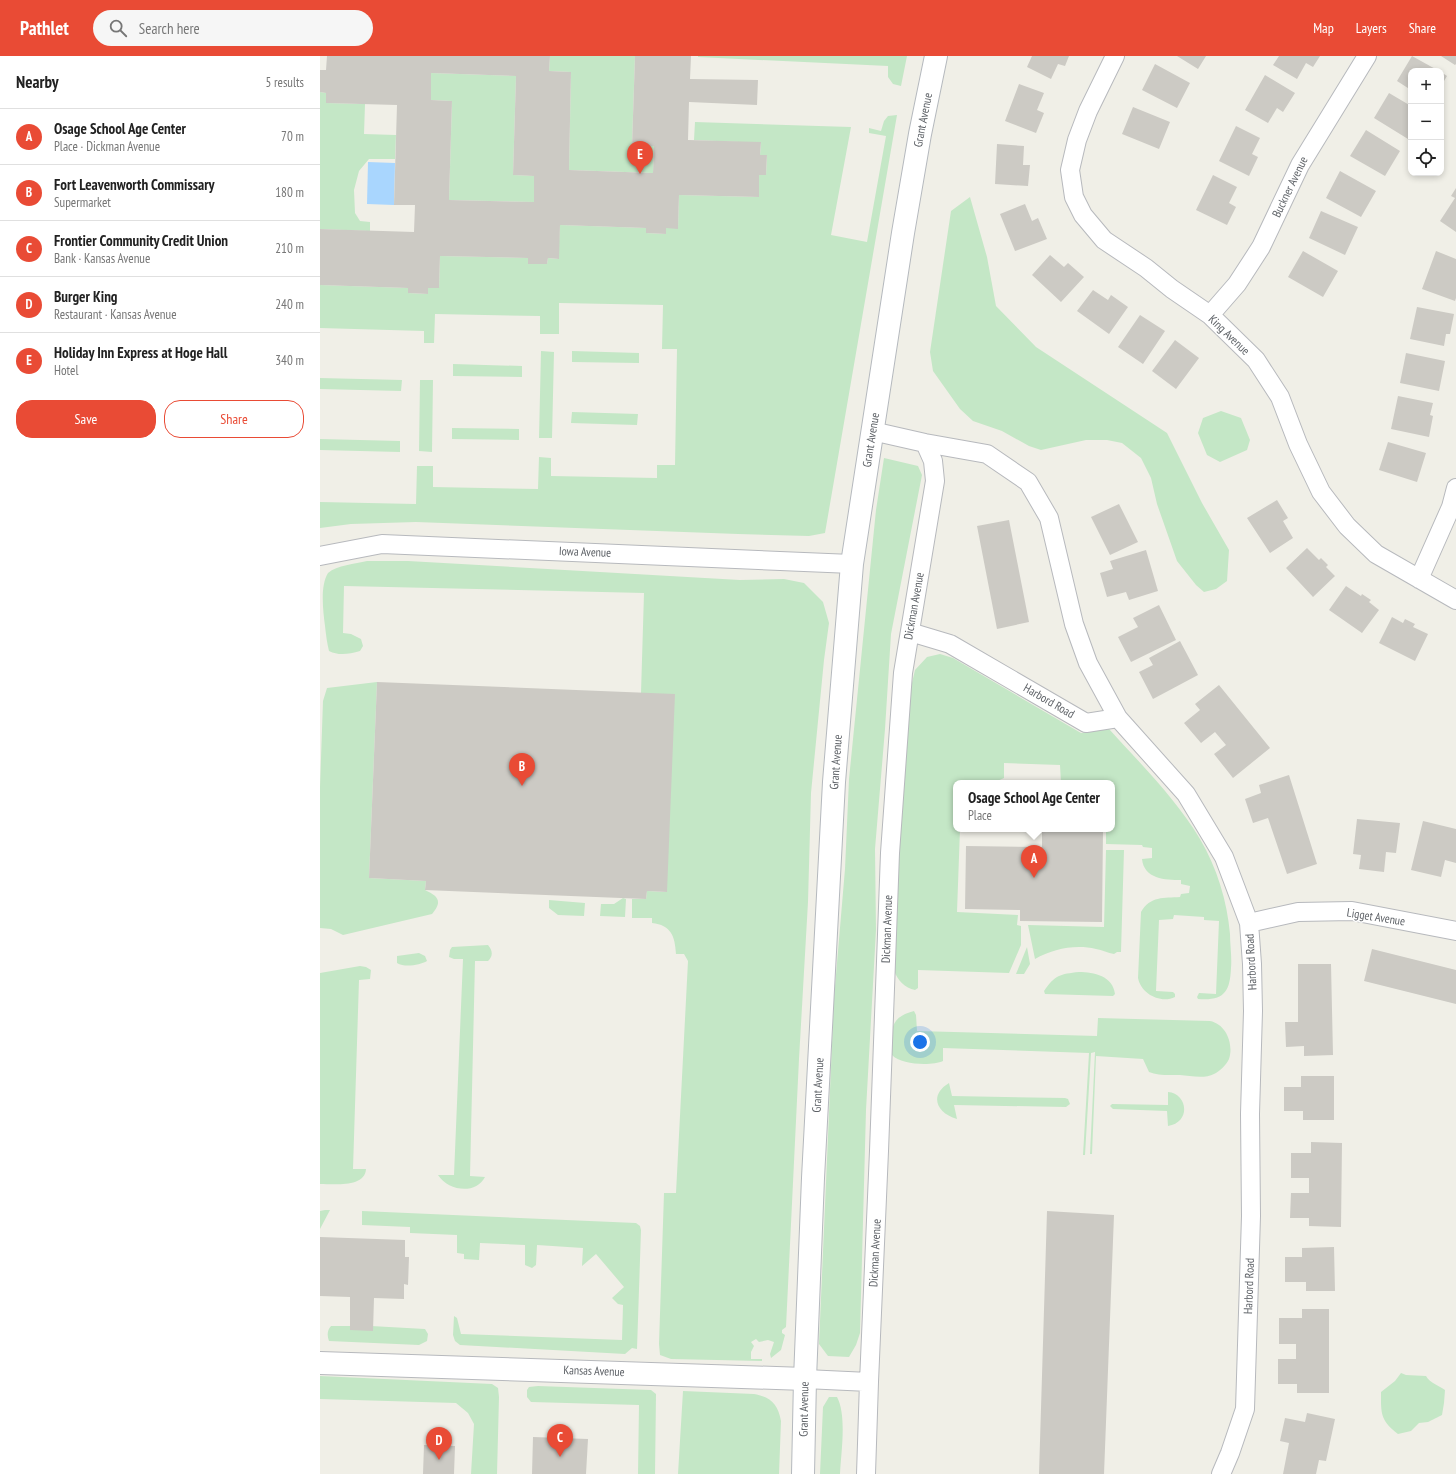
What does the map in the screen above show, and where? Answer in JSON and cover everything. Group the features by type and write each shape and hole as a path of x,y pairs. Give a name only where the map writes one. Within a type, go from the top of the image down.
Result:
{"main road":[{"name":"Grant Avenue","path":"803,1474 805,1379 813,1178 834,782 852,564 908,202 936,56"},
{"name":"Kansas Avenue","path":"320,1363 805,1379"}],"street":[{"name":"King Avenue","path":"1115,56 1088,111 1077,140 1070,170 1074,197 1083,215 1104,240 1146,268 1210,316 1256,360 1280,397 1298,444 1320,492 1347,526 1376,554 1456,600"},
{"name":"Buckner Avenue","path":"1210,316 1237,284 1261,247 1300,165 1368,56"},
{"path":"872,431 925,443 987,454 1028,482 1049,518 1074,624 1088,663 1118,718"},
{"name":"Dickman Avenue","path":"866,1474 890,853 903,673 935,481 933,461 925,443"},
{"path":"1419,579 1451,507 1456,488"},
{"name":"Iowa Avenue","path":"320,556 382,544 852,564"},
{"name":"Harbord Road","path":"910,632 950,644 1086,723 1118,718 1186,794 1224,857 1249,923 1253,1011 1250,1114 1251,1216 1244,1409 1230,1453 1221,1474"},
{"name":"Ligget Avenue","path":"1249,923 1298,912 1352,911 1456,931"},
{"name":"Kansas Avenue","path":"805,1379 869,1382"}],"green space":[{"path":"550,56 635,56 632,145 654,146 653,173 569,170 571,72 549,71"},
{"path":"698,56 907,56 901,86 893,84 888,77 888,66"},
{"path":"431,73 516,76 513,175 534,176 534,202 449,200 452,101 431,100"},
{"path":"320,92 326,93 326,103 365,104 364,134 396,135 395,159 369,159 359,171 354,190 355,213 360,221 370,222 370,231 320,229"},
{"path":"897,115 825,533 809,536 416,522 351,524 320,528 320,502 416,504 417,466 433,466 433,487 538,489 539,457 551,458 551,476 657,478 657,465 675,465 677,349 662,349 663,305 559,303 559,334 540,334 540,316 435,314 434,343 424,343 424,331 320,328 320,285 408,288 408,293 428,294 428,288 439,288 440,256 528,258 528,264 547,264 548,258 558,259 560,225 646,228 646,233 666,234 666,228 678,228 679,195 758,197 759,175 766,175 767,155 760,155 761,143 694,140 695,122 851,127 831,235 867,242 886,136 869,133 869,128 881,131 884,121 888,116"},
{"path":"970,197 987,257 996,306 1036,347 1167,433 1202,503 1229,550 1227,581 1216,589 1204,592 1196,585 1177,561 1157,504 1151,478 1141,458 1122,443 1107,440 1086,440 1041,450 1029,446 1002,431 973,421 960,409 933,371 930,352 951,211"},
{"path":"541,351 554,352 552,438 539,438"},
{"path":"572,351 639,353 639,363 572,362"},
{"path":"453,364 522,366 522,377 453,376"},
{"path":"320,378 402,380 401,391 320,389"},
{"path":"420,380 433,380 432,452 419,451"},
{"path":"1221,411 1241,418 1250,440 1247,450 1220,462 1207,455 1198,433 1203,418"},
{"path":"572,412 638,414 637,425 571,423"},
{"path":"452,428 519,429 519,440 452,439"},
{"path":"320,439 400,441 400,452 320,450"},
{"path":"884,458 918,466 922,475 891,634 875,849 876,930 866,1110 860,1333 856,1345 849,1357 828,1356 819,1344 834,998 845,869 849,779 876,510"},
{"path":"367,561 408,561 740,580 784,579 804,583 823,602 829,623 811,793 808,902 786,1327 782,1330 782,1333 785,1335 781,1350 771,1358 770,1354 774,1342 768,1340 759,1342 756,1339 751,1342 754,1346 751,1352 751,1359 762,1359 762,1361 671,1359 660,1355 659,1344 664,1193 676,1193 688,961 684,954 676,954 673,937 668,929 664,926 652,923 652,918 632,918 632,899 646,899 647,891 666,892 641,693 644,593 344,586 343,633 351,634 361,639 363,646 360,651 352,653 333,653 329,651 326,636 323,598 325,578 328,573 336,568"},
{"path":"940,654 953,658 1081,733 1109,729 1145,768 1191,824 1206,850 1216,873 1224,897 1230,934 1230,976 1227,989 1224,993 1214,998 1198,999 1197,997 1199,993 1216,994 1219,921 1204,920 1204,917 1174,915 1173,919 1159,920 1156,991 1173,992 1175,997 1170,999 1158,998 1147,993 1143,989 1138,978 1141,912 1153,900 1180,897 1181,894 1189,893 1190,886 1181,884 1181,880 1168,880 1156,877 1147,871 1142,859 1152,858 1152,848 1143,847 1142,845 1106,844 1106,832 1115,832 1115,780 1061,780 1060,765 1004,763 1004,778 1000,780 953,780 953,832 960,832 957,912 1018,915 1017,925 1021,926 1021,945 1009,973 918,970 918,988 915,990 899,980 894,970 899,837 908,700 915,670 927,657"},
{"path":"377,682 369,878 426,881 425,890 433,894 438,899 438,902 432,914 343,935 331,929 320,928 320,787 323,701 327,688"},
{"path":"1106,850 1124,850 1121,952 1114,954 1098,949 1072,947 1057,950 1035,959 1028,925 1104,927"},
{"path":"623,898 626,899 625,917 600,916 601,904 614,904"},
{"path":"549,900 585,903 584,916 558,915 549,908"},
{"path":"488,945 492,953 490,959 488,961 475,961 470,1176 485,1177 481,1183 475,1187 462,1189 448,1185 438,1175 454,1175 463,959 454,959 449,957 452,947"},
{"path":"1027,947 1030,964 1024,974 1016,974"},
{"path":"419,953 425,956 427,961 412,965 400,965 397,963 397,956"},
{"path":"360,966 371,970 370,979 359,980 353,1169 366,1169 364,1175 360,1179 348,1184 320,1184 320,973"},
{"path":"1079,972 1096,974 1107,979 1111,983 1115,994 1113,996 1045,994 1044,991 1058,976"},
{"path":"914,1011 916,1015 917,1031 1097,1036 1098,1018 1210,1021 1216,1023 1224,1030 1229,1041 1230,1053 1228,1061 1220,1070 1210,1076 1202,1077 1164,1075 1149,1072 1143,1059 1096,1056 1092,1154 1090,1154 1095,1052 1091,1053 1085,1155 1083,1155 1089,1053 943,1048 943,1061 932,1064 909,1063 892,1055 891,1036 893,1026 898,1018"},
{"path":"949,1083 952,1096 1065,1098 1068,1099 1070,1104 1066,1107 954,1105 957,1119 944,1113 938,1103 937,1098 939,1093"},
{"path":"1168,1092 1179,1097 1183,1102 1184,1114 1176,1123 1168,1126 1167,1111 1113,1109 1110,1106 1112,1104 1168,1105"},
{"path":"330,1210 320,1229 320,1211"},
{"path":"362,1211 636,1223 640,1226 641,1230 637,1349 632,1348 625,1354 460,1345 455,1341 453,1335 454,1316 457,1318 461,1334 622,1340 623,1305 618,1304 612,1298 624,1287 596,1254 582,1266 583,1248 537,1245 536,1265 532,1268 525,1265 525,1245 480,1243 479,1260 464,1259 464,1254 457,1253 457,1235 410,1233 410,1227 362,1225"},
{"path":"331,1326 371,1326 425,1329 428,1334 427,1341 419,1345 329,1341 328,1333"},
{"path":"1401,1373 1406,1375 1426,1376 1432,1382 1445,1390 1442,1415 1428,1422 1419,1423 1411,1431 1398,1434 1392,1429 1383,1416 1381,1392 1395,1381"},
{"path":"320,1376 492,1384 498,1388 499,1397 497,1474 471,1474 474,1424 468,1413 456,1403 320,1399"},
{"path":"538,1386 651,1390 656,1394 655,1474 638,1474 639,1405 531,1402 527,1397 527,1390 529,1387"},
{"path":"683,1391 754,1394 765,1397 773,1402 778,1410 781,1421 779,1474 678,1474"},
{"path":"829,1397 837,1397 842,1414 843,1434 840,1474 820,1474 823,1407"}],"water":[{"path":"368,162 395,163 394,205 367,204"}],"building":[{"path":"327,56 550,56 549,71 571,72 569,170 653,173 654,146 632,146 635,56 691,56 690,79 758,80 757,105 689,102 688,140 761,142 760,155 767,155 766,175 759,175 759,197 679,195 678,229 666,228 666,234 646,233 646,228 560,225 559,259 548,258 547,264 528,264 528,258 440,256 439,288 428,288 428,294 408,293 408,288 320,285 320,229 414,232 415,205 394,205 397,105 326,103 326,93 320,92 320,70 326,70","holes":["431,73 516,76 513,175 534,176 534,202 449,200 452,101 431,100"]},
{"path":"1032,56 1069,56 1065,66 1058,64 1051,79 1027,67"},
{"path":"1177,56 1206,56 1198,69"},
{"path":"1279,56 1320,56 1313,67 1306,63 1297,79 1273,65"},
{"path":"1412,56 1434,68 1408,68 1408,88 1397,81"},
{"path":"1441,56 1456,56 1456,64 1455,65"},
{"path":"1155,64 1190,83 1177,108 1142,90"},
{"path":"1444,74 1447,76 1444,81"},
{"path":"1265,75 1295,93 1283,112 1277,108 1268,123 1245,110"},
{"path":"1019,84 1044,93 1037,110 1044,113 1036,133 1005,121"},
{"path":"1389,93 1408,104 1408,139 1374,118"},
{"path":"1133,107 1170,122 1159,149 1122,134"},
{"path":"1236,126 1260,138 1252,154 1258,157 1249,176 1219,161"},
{"path":"1366,130 1400,151 1385,176 1350,156"},
{"path":"997,144 1024,146 1023,165 1030,165 1028,186 995,184"},
{"path":"1340,171 1376,191 1361,217 1326,198"},
{"path":"1213,175 1237,187 1229,203 1236,207 1227,225 1196,210"},
{"path":"1456,188 1456,232 1440,221 1455,198 1451,196"},
{"path":"1025,204 1032,221 1038,218 1047,239 1015,251 1000,214"},
{"path":"1321,211 1358,227 1345,255 1309,238"},
{"path":"1303,251 1338,271 1323,297 1288,277"},
{"path":"1436,251 1456,259 1455,301 1422,289"},
{"path":"1050,255 1064,267 1068,263 1084,277 1061,302 1032,275"},
{"path":"1093,290 1108,300 1111,295 1128,307 1109,334 1077,311"},
{"path":"1417,307 1454,314 1450,334 1446,334 1444,346 1410,339"},
{"path":"1140,315 1165,331 1143,364 1118,347"},
{"path":"1175,340 1199,358 1176,389 1152,371"},
{"path":"1406,353 1445,361 1439,391 1400,383"},
{"path":"1398,396 1433,403 1430,415 1433,416 1429,437 1391,429"},
{"path":"1388,442 1426,453 1417,482 1379,470"},
{"path":"1277,500 1288,518 1283,521 1293,538 1270,553 1247,518"},
{"path":"1119,504 1138,542 1110,555 1091,517"},
{"path":"1009,520 1029,622 997,629 977,526"},
{"path":"1307,548 1319,560 1321,558 1328,565 1326,567 1335,576 1313,597 1286,568"},
{"path":"1146,550 1158,591 1129,600 1126,592 1107,597 1100,573 1113,569 1110,561"},
{"path":"1346,586 1361,596 1362,594 1371,600 1369,602 1379,610 1362,633 1329,610"},
{"path":"1159,605 1176,640 1131,662 1118,637 1138,627 1133,618"},
{"path":"1392,617 1403,623 1405,619 1415,624 1413,627 1428,634 1415,661 1379,643"},
{"path":"1180,641 1198,675 1153,699 1139,672 1153,665 1149,658"},
{"path":"377,682 675,694 667,892 647,891 646,899 425,890 426,881 369,878"},
{"path":"1219,685 1270,748 1233,778 1214,754 1226,745 1215,732 1201,743 1184,723 1200,710 1195,704"},
{"path":"1289,775 1317,864 1287,874 1268,818 1253,823 1245,799 1261,793 1259,785"},
{"path":"1357,819 1400,823 1396,853 1386,852 1384,872 1359,869 1361,855 1353,854"},
{"path":"1423,821 1456,829 1456,863 1445,860 1441,877 1411,870"},
{"path":"1042,832 1103,832 1102,922 1020,921 1020,910 965,909 966,846 1042,847"},
{"path":"1372,949 1456,970 1456,1004 1364,981"},
{"path":"1298,964 1331,964 1333,1055 1304,1056 1304,1046 1286,1047 1285,1022 1298,1022"},
{"path":"1301,1076 1334,1076 1334,1120 1303,1120 1303,1111 1284,1111 1284,1087 1301,1087"},
{"path":"1311,1142 1342,1143 1341,1227 1309,1226 1309,1218 1290,1218 1291,1193 1309,1193 1309,1178 1291,1178 1291,1153 1311,1153"},
{"path":"1047,1211 1114,1215 1104,1474 1039,1474"},
{"path":"320,1237 405,1240 405,1257 409,1257 408,1285 404,1284 404,1299 374,1298 373,1331 350,1330 350,1297 320,1296"},
{"path":"1334,1247 1335,1291 1306,1291 1306,1282 1285,1282 1285,1257 1302,1257 1302,1248"},
{"path":"1302,1309 1329,1309 1329,1393 1297,1393 1297,1384 1278,1384 1278,1359 1296,1359 1296,1344 1279,1344 1279,1318 1302,1318"},
{"path":"1307,1413 1335,1419 1326,1461 1319,1460 1316,1474 1283,1474 1289,1443 1280,1441 1285,1418 1305,1422"},
{"path":"533,1437 588,1439 586,1474 532,1474"},
{"path":"424,1445 455,1446 454,1474 423,1474"}],"place":[{"name":"Holiday Inn Express at Hoge Hall","path":"640,174"},
{"name":"Fort Leavenworth Commissary","path":"522,786"},
{"name":"Osage School Age Center","path":"1034,878"},
{"name":"Frontier Community Credit Union","path":"560,1457"},
{"name":"Burger King","path":"439,1460"}]}
